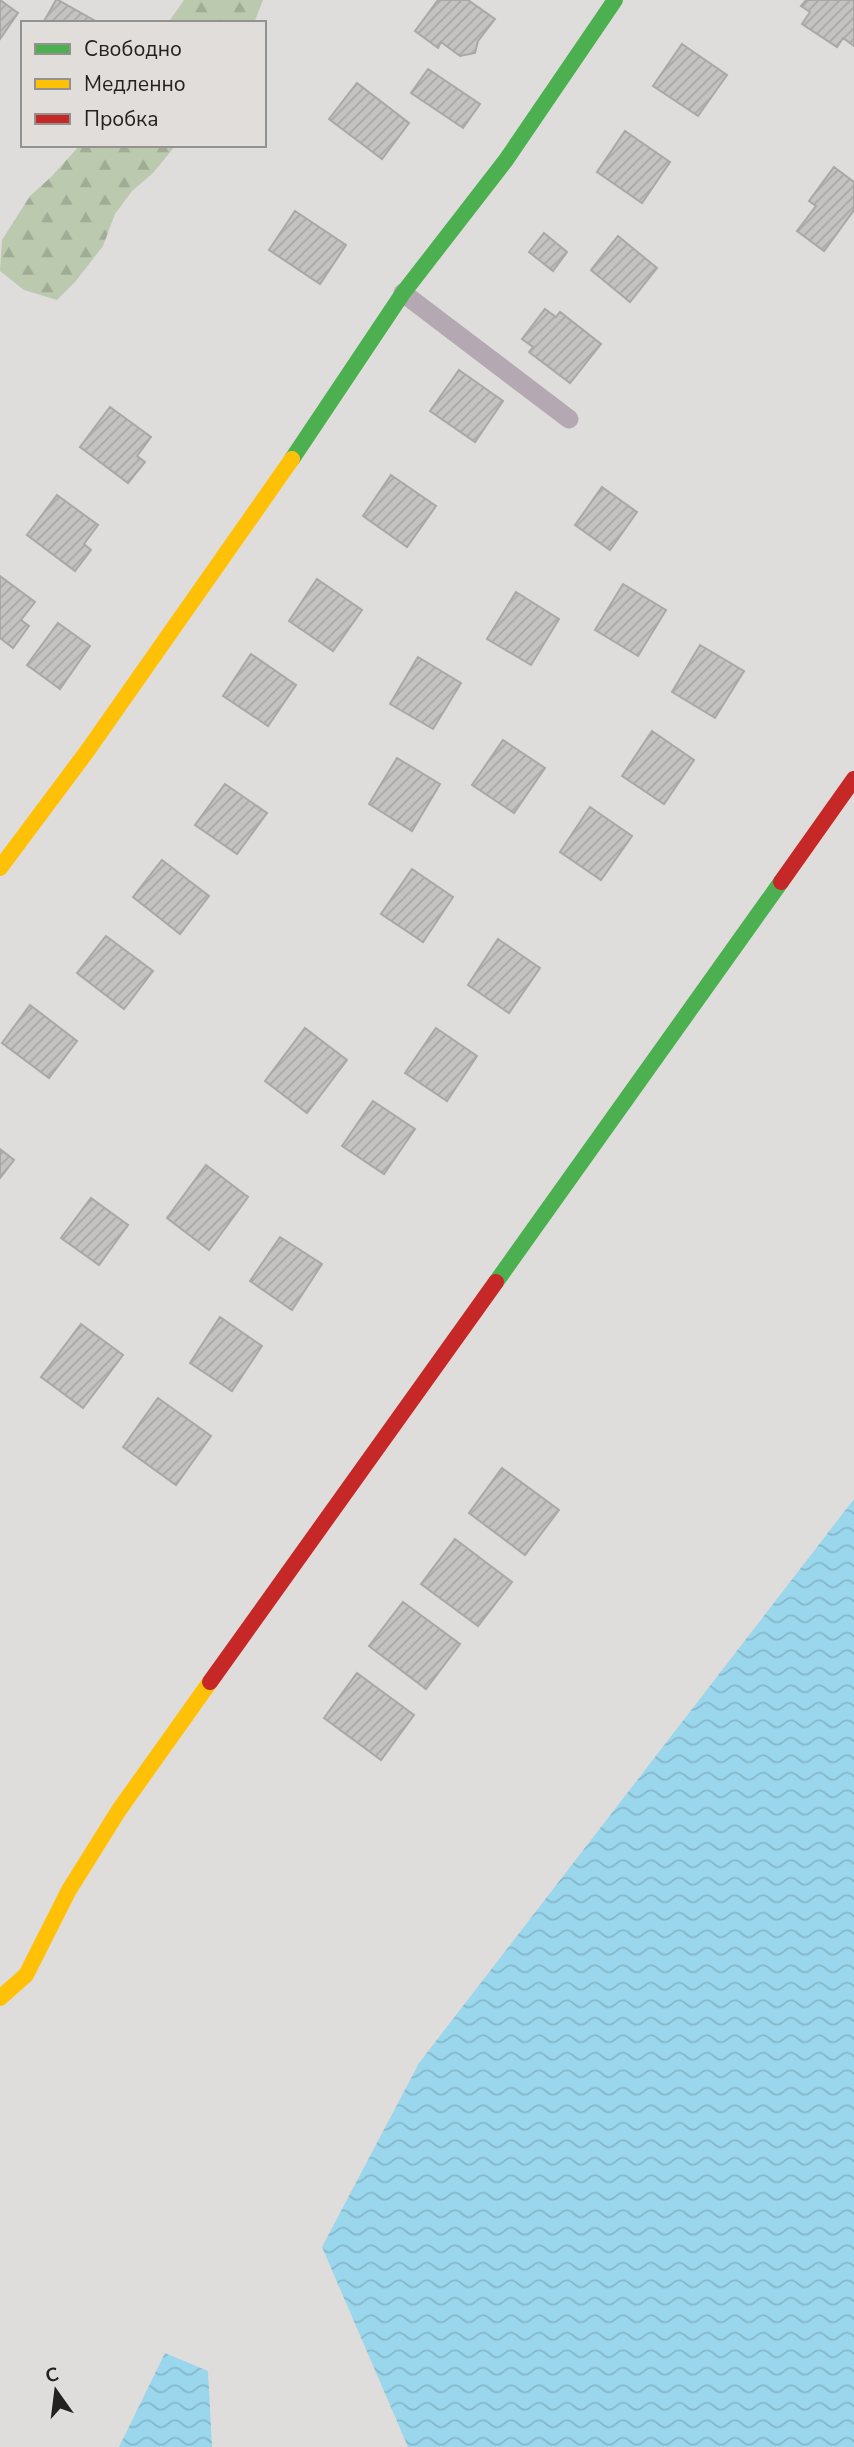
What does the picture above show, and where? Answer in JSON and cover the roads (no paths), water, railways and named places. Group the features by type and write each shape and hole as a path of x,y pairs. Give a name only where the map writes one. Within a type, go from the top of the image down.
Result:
{"street":[{"path":"0,869 88,750 244,529 404,293 506,160 615,0"},
{"path":"0,1998 26,1975 69,1890 119,1810 854,779"}],"lane":[{"path":"404,293 569,419"}],"water":[{"path":"854,1499 854,2447 408,2447 322,2247 419,2063"},
{"path":"165,2353 208,2371 212,2447 119,2447"}]}
